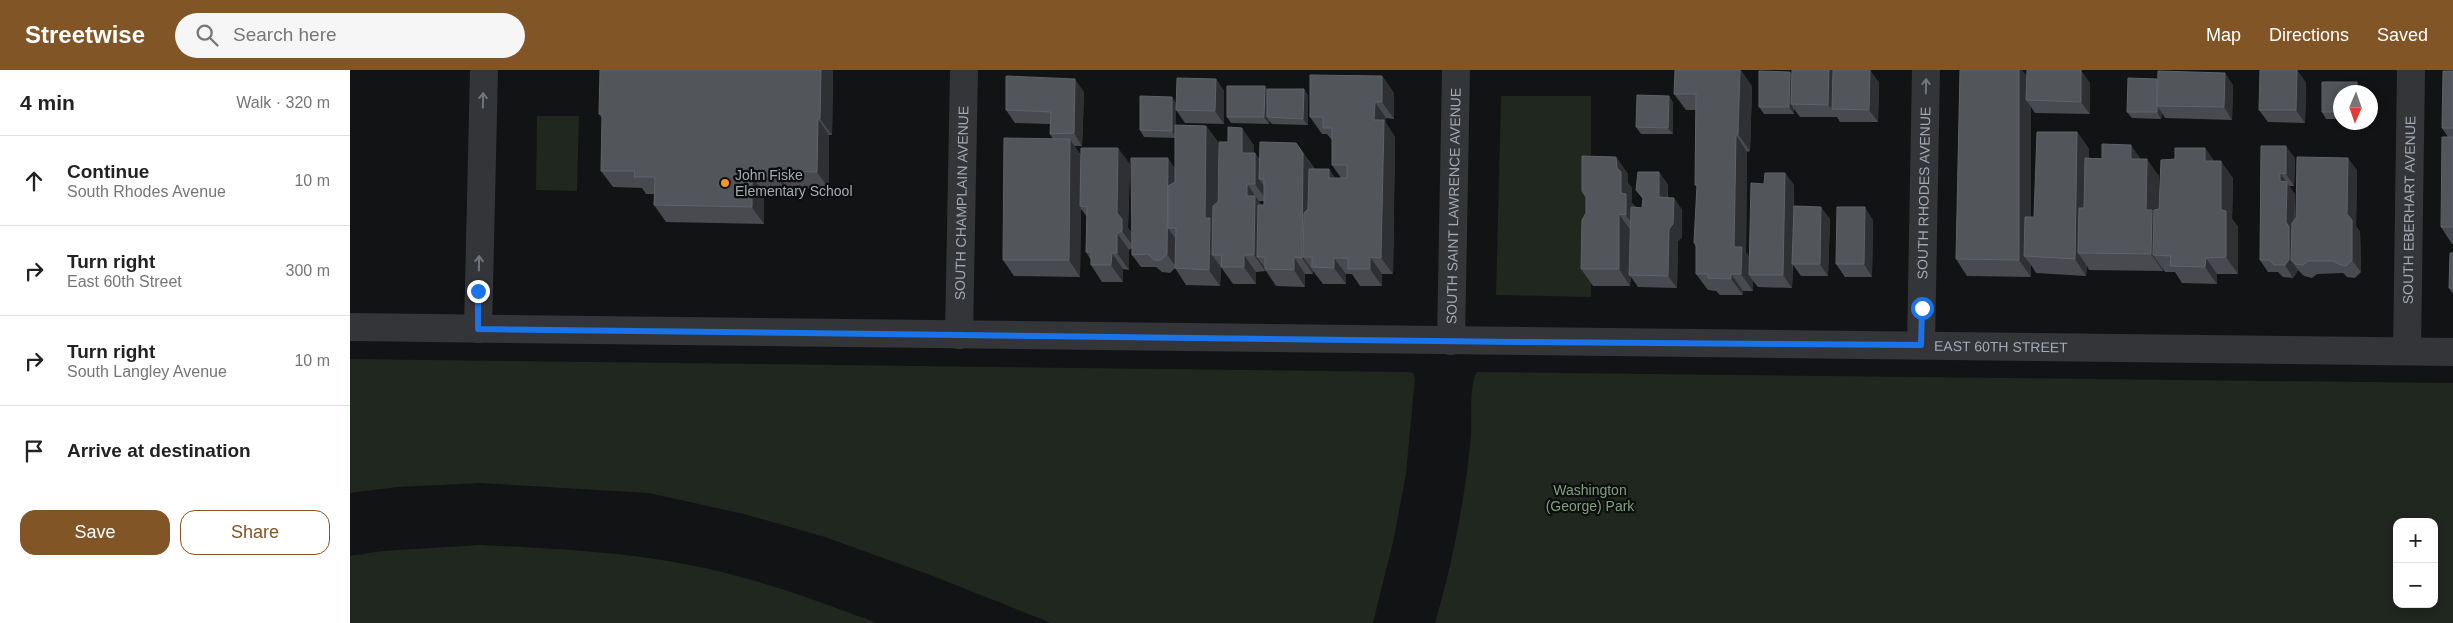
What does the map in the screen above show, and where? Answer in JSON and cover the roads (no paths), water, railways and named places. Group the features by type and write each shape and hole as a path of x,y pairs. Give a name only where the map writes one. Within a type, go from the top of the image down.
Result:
{"street":[{"path":"478,329 484,70"},
{"name":"SOUTH CHAMPLAIN AVENUE","path":"959,335 964,70"},
{"name":"SOUTH SAINT LAWRENCE AVENUE","path":"1451,341 1456,70"},
{"name":"SOUTH RHODES AVENUE","path":"1921,345 1926,70"},
{"name":"SOUTH EBERHART AVENUE","path":"2407,351 2411,70"},
{"name":"EAST 60TH STREET","path":"350,328 2453,352"}],"place":[{"name":"John Fiske Elementary School","path":"725,183"}],"park label":[{"name":"Washington (George) Park","path":"1590,498"}]}
